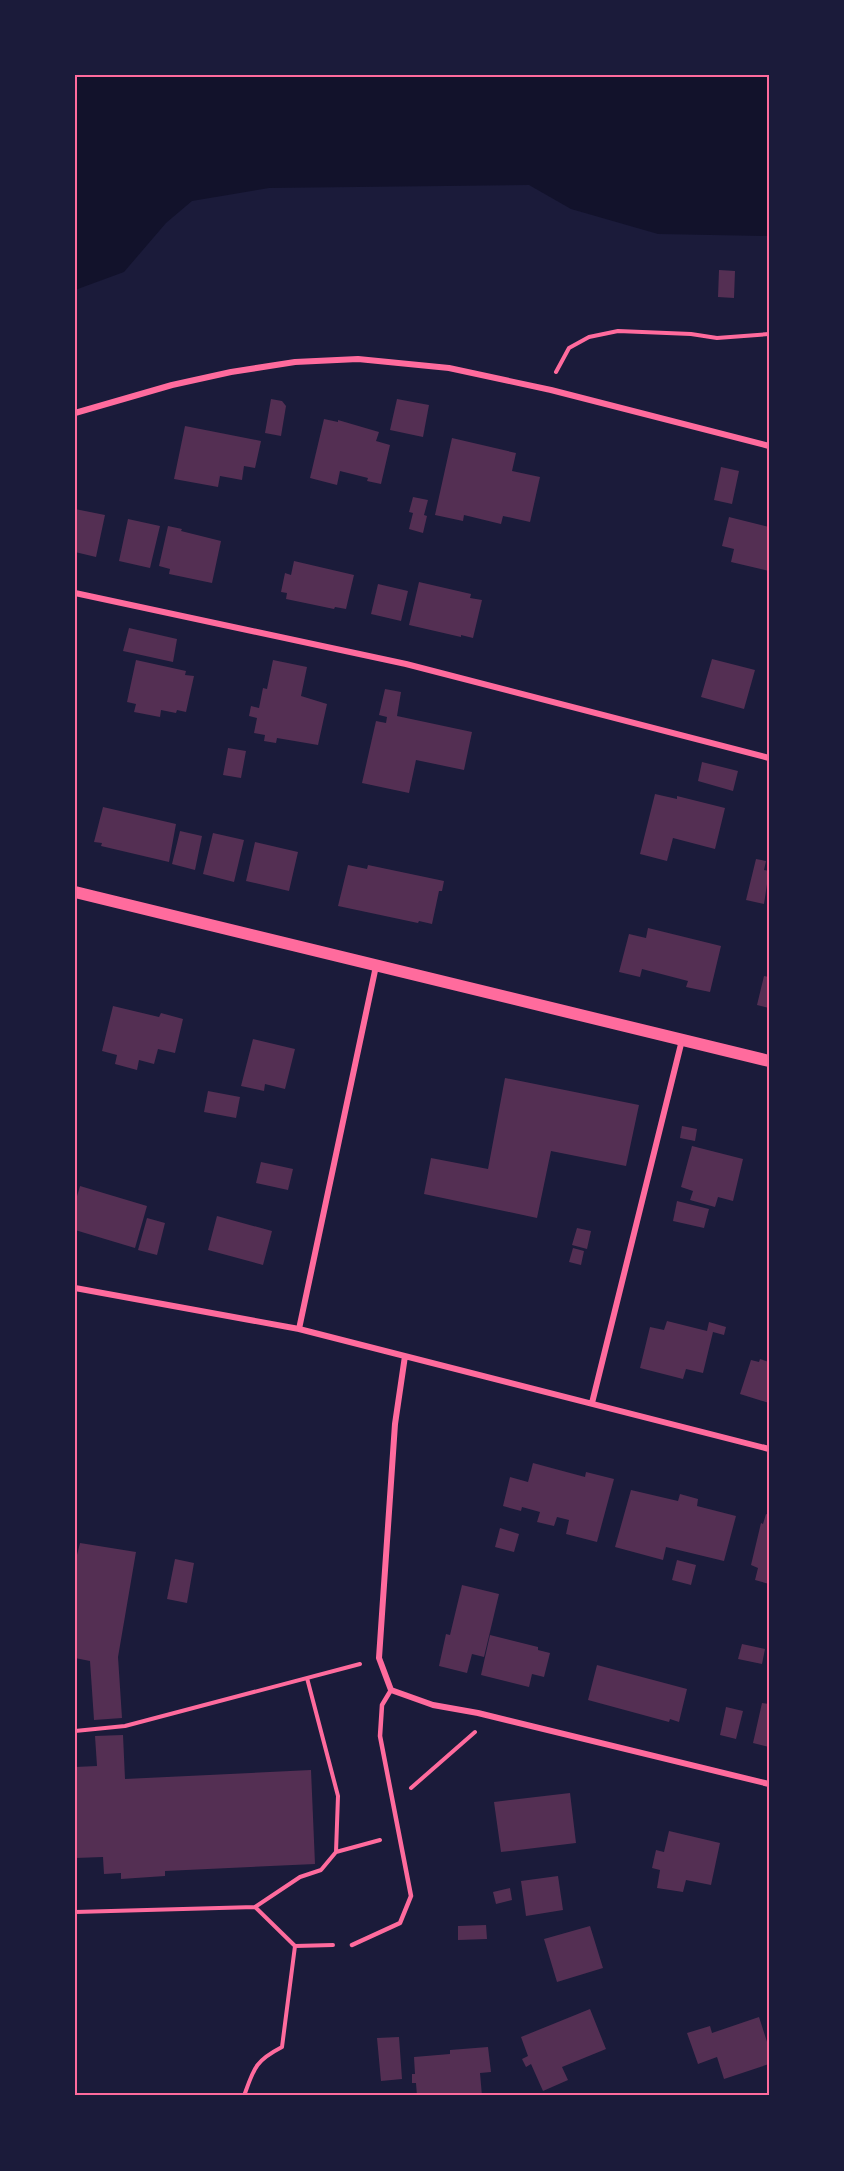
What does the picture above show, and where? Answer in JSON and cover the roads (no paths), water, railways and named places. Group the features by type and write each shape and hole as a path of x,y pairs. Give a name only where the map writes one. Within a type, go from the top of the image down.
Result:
{"main road":[{"path":"75,892 769,1061"}],"street":[{"path":"75,413 171,385 231,372 295,362 358,358 449,368 551,390 769,446"},
{"path":"75,593 406,664 769,758"},
{"path":"299,1329 376,966"},
{"path":"592,1403 682,1040"},
{"path":"75,1288 299,1329 769,1449"},
{"path":"405,1356 395,1424 379,1658 391,1690 433,1705 478,1713 769,1784"}],"lane":[{"path":"352,1945 400,1923 411,1896 380,1736 382,1705 391,1690"}]}
